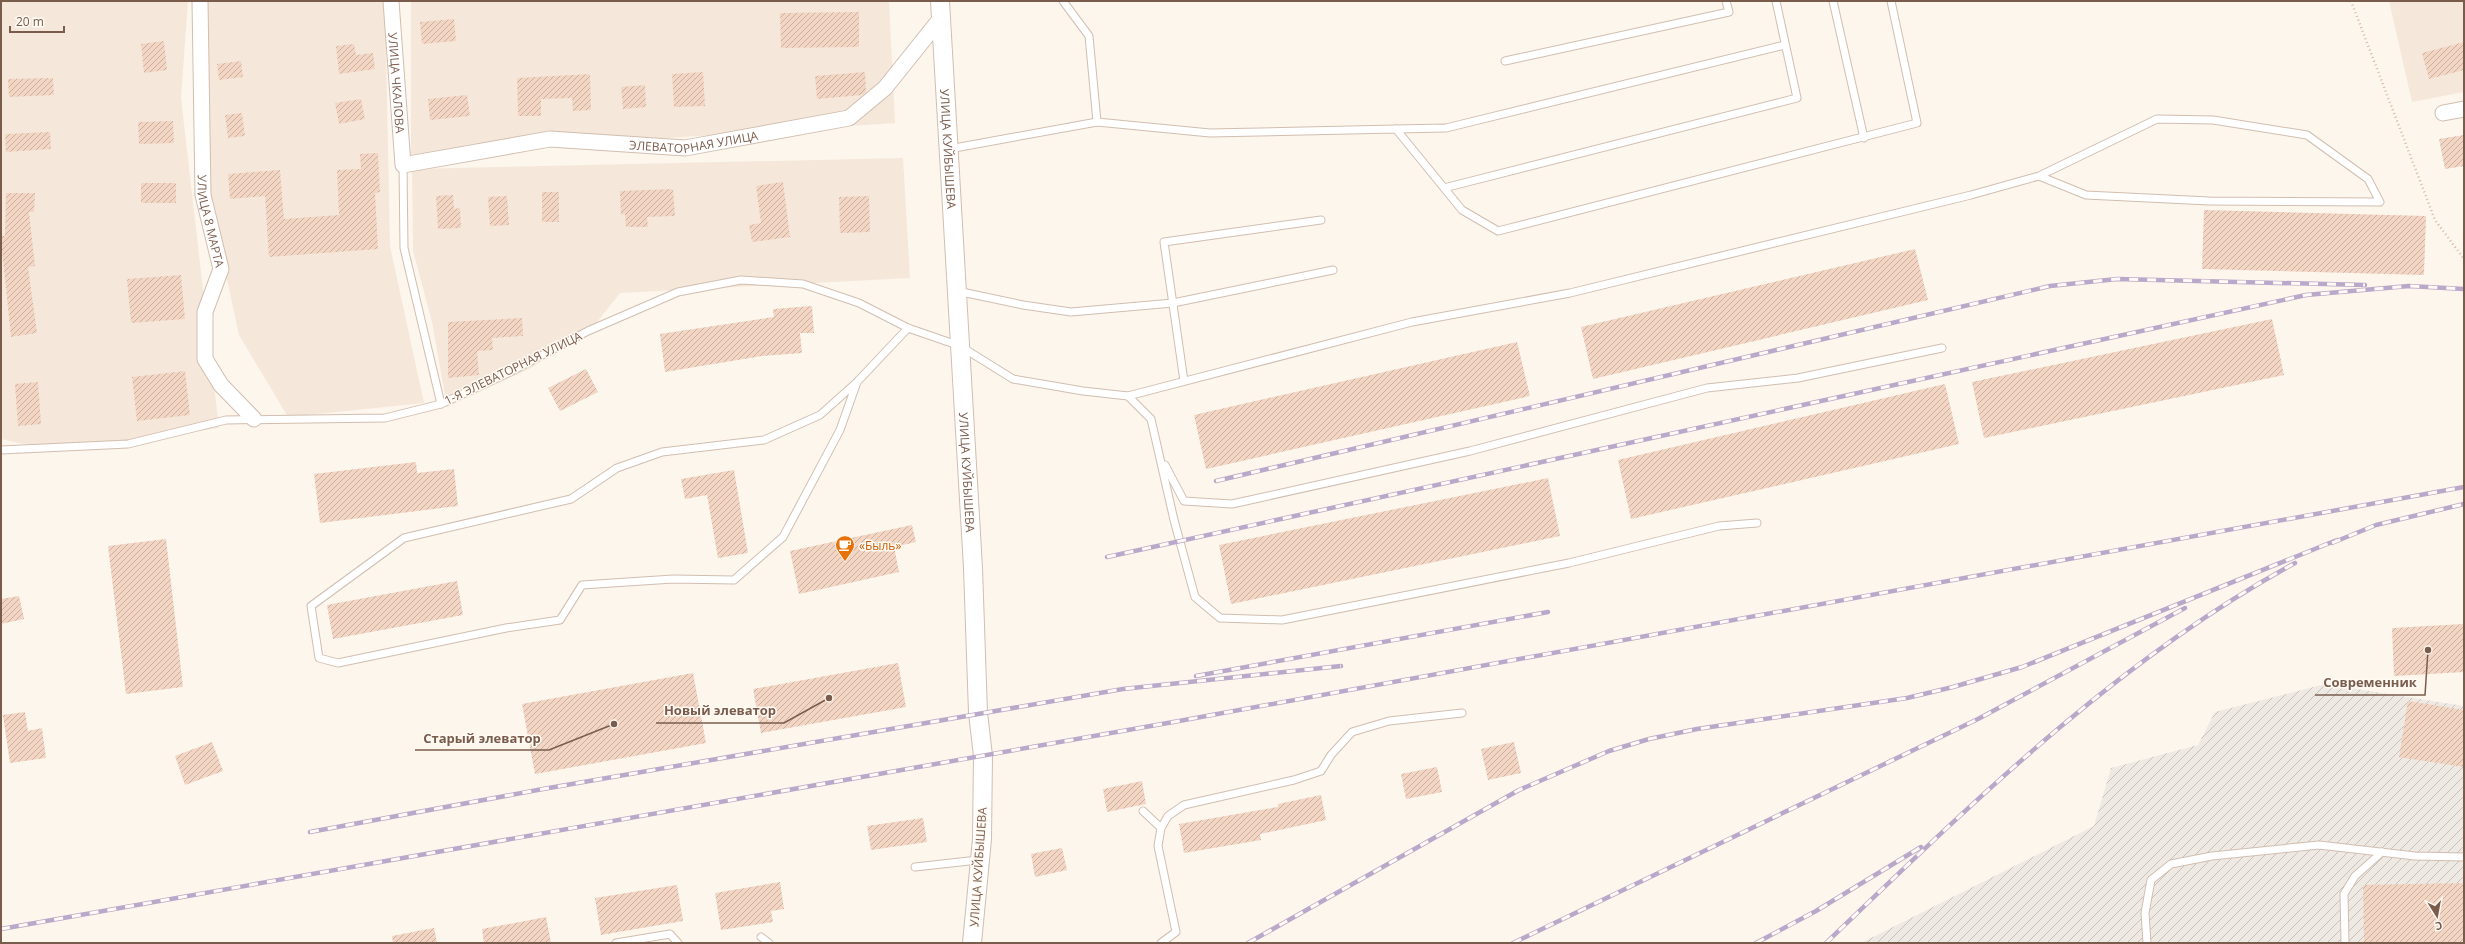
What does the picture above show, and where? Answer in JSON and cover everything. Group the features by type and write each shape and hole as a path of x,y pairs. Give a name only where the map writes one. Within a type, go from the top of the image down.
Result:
{"street":[{"name":"УЛИЦА 8 МАРТА","path":"200,1 203,195 221,269 205,312 205,359 221,385 254,419"},
{"name":"УЛИЦА ЧКАЛОВА","path":"391,1 403,165"},
{"name":"ЭЛЕВАТОРНАЯ УЛИЦА","path":"403,165 550,139 686,148 848,118 885,88 941,10"},
{"name":"УЛИЦА КУЙБЫШЕВА","path":"941,10 973,568 978,713 983,756 982,839 978,860 972,943"},
{"path":"2443,113 2464,109"}],"lane":[{"path":"1063,1 1089,36 1097,122"},
{"path":"1505,60 1729,12 1726,1"},
{"path":"1444,188 1797,98 1776,1"},
{"path":"1833,1 1864,138"},
{"path":"1396,129 1462,210 1498,231 1864,138 1918,123 1890,1"},
{"path":"949,148 1097,122 1210,133 1446,128 1785,46"},
{"path":"1128,396 1412,322 1570,293 1971,195 2039,176 2089,154 2157,119 2213,120 2307,135 2368,179 2380,202 2209,201 2086,195 2039,176"},
{"path":"403,165 404,248 441,404"},
{"path":"1184,381 1164,242 1321,220"},
{"path":"957,291 1023,305 1071,312 1173,303 1333,270"},
{"name":"1-Я ЭЛЕВАТОРНАЯ УЛИЦА","path":"1,450 128,444 226,420 385,418 441,404 508,373 588,331 678,292 741,280 803,284 859,303 908,328 960,346 1013,379 1128,396"},
{"path":"857,382 840,430 783,537 734,580 673,579 582,585 560,620 476,634 338,663 319,658 311,606 404,538 571,500 617,468 662,452 764,440 820,415 857,382 908,328"},
{"path":"1160,456 1184,501 1232,504 1470,451 1707,388 1798,378 1942,348"},
{"path":"1128,396 1151,419 1174,520 1195,597 1220,618 1282,620 1569,563 1719,526 1757,523"},
{"path":"1161,943 1176,932 1158,846 1160,828 1168,816 1184,805 1294,780 1321,771 1331,755 1352,732 1389,721 1462,713"},
{"path":"1143,811 1160,828"},
{"path":"2146,943 2144,913 2151,880 2170,864 2212,856 2319,845 2415,856 2464,857"},
{"path":"2345,943 2344,894 2355,876 2382,852"},
{"path":"915,867 978,860"},
{"path":"616,943 670,934 678,943"},
{"path":"761,937 770,943"}],"path":[{"path":"2351,1 2435,220 2464,259"}],"shaded area":[{"path":"1,1 188,1 181,98 219,428 55,451 1,439"},
{"path":"202,1 385,1 390,246 424,403 288,417 239,335 213,215 197,92"},
{"path":"411,1 889,1 895,123 411,155"},
{"path":"2389,1 2464,1 2464,92 2412,102"},
{"path":"903,158 910,278 620,293 594,326 531,368 447,407 432,322 413,251 412,169"},
{"path":"2325,684 2464,706 2464,943 1861,943 2094,826 2111,768 2198,745 2215,712"}],"building":[{"path":"859,12 859,47 781,48 780,13"},
{"path":"454,19 456,41 422,44 420,22"},
{"path":"164,41 167,70 144,73 141,44"},
{"path":"2464,42 2464,70 2429,79 2422,53"},
{"path":"354,44 356,55 373,53 375,69 339,74 336,46"},
{"path":"241,61 243,77 219,80 217,64"},
{"path":"703,72 705,106 674,107 672,74"},
{"path":"865,72 866,92 862,95 817,99 815,76"},
{"path":"590,74 591,110 573,111 572,98 541,99 541,116 518,116 517,78"},
{"path":"53,78 54,95 9,97 8,79"},
{"path":"645,85 646,107 623,109 621,87"},
{"path":"467,95 470,116 430,120 428,99"},
{"path":"361,99 365,119 339,124 335,103"},
{"path":"242,113 245,136 228,138 225,115"},
{"path":"173,121 174,143 139,144 138,122"},
{"path":"50,132 51,149 6,152 5,134"},
{"path":"2464,135 2464,166 2445,169 2439,139"},
{"path":"378,153 380,192 375,193 378,249 269,257 265,196 230,199 228,174 280,170 284,219 339,215 337,170 361,169 360,154"},
{"path":"783,182 790,237 752,242 749,225 761,223 756,186"},
{"path":"141,183 176,183 176,203 141,203"},
{"path":"673,189 675,216 647,217 648,227 626,227 625,214 621,215 620,191"},
{"path":"542,192 559,192 559,222 542,222"},
{"path":"6,193 35,193 34,212 29,212 35,266 28,267 37,333 11,337 1,240 1,236 5,236"},
{"path":"453,195 454,209 460,208 461,228 438,229 436,196"},
{"path":"507,196 509,225 490,226 488,197"},
{"path":"869,196 870,232 840,233 839,197"},
{"path":"2204,210 2426,216 2424,275 2202,269"},
{"path":"1915,249 1928,300 1593,379 1581,327"},
{"path":"181,275 185,319 131,323 127,279"},
{"path":"812,306 814,333 800,333 802,353 762,356 665,372 660,334 774,317 773,309"},
{"path":"522,318 523,336 492,338 493,350 477,351 479,375 448,378 448,322"},
{"path":"2272,319 2284,375 1984,438 1972,382"},
{"path":"1517,342 1530,396 1206,469 1194,415"},
{"path":"586,369 598,392 560,411 548,388"},
{"path":"185,371 190,415 137,421 132,377"},
{"path":"38,382 41,424 18,426 15,384"},
{"path":"1945,384 1959,444 1631,519 1618,460"},
{"path":"416,462 417,473 454,469 458,506 320,523 314,474"},
{"path":"734,470 748,553 718,558 707,495 685,499 681,479"},
{"path":"1548,478 1560,536 1231,604 1219,545"},
{"name":"«Быль»","path":"912,525 916,542 894,547 899,572 799,594 790,551"},
{"path":"166,539 183,687 126,694 108,546"},
{"path":"457,581 463,615 333,639 327,605"},
{"path":"19,596 24,619 1,624 1,599"},
{"path":"2464,624 2464,672 2394,676 2392,628"},
{"path":"898,663 906,707 761,733 753,689"},
{"path":"693,673 706,743 535,774 522,704"},
{"path":"2408,701 2464,710 2464,767 2399,757"},
{"path":"25,712 28,731 42,728 46,758 10,763 3,715"},
{"path":"212,742 223,771 185,785 175,756"},
{"path":"1514,742 1521,773 1488,780 1481,749"},
{"path":"1437,767 1442,792 1406,799 1401,774"},
{"path":"1142,781 1146,804 1107,812 1103,789"},
{"path":"1321,795 1326,820 1260,834 1261,840 1184,853 1179,824 1278,807 1278,804"},
{"path":"923,818 927,842 871,850 867,826"},
{"path":"1062,848 1067,870 1035,877 1031,854"},
{"path":"780,882 784,909 771,911 773,922 721,930 715,893"},
{"path":"2464,883 2464,943 2364,943 2363,885"},
{"path":"677,885 683,921 601,935 595,898"},
{"path":"546,917 551,943 484,943 482,929"},
{"path":"434,928 437,943 393,943 392,936"}],"railway":[{"path":"1216,481 2050,286 2117,279 2365,285"},
{"path":"1107,557 2306,295 2409,286 2464,289"},
{"path":"1,929 1179,721 2464,487"},
{"path":"2332,543 2376,525 2464,504"},
{"path":"1248,943 1519,790 1609,751 1649,739 1697,729 1907,698 1953,687 2022,667 2337,540"},
{"path":"1826,943 1991,787 2048,737 2107,689 2167,643 2230,601 2295,563"},
{"path":"1513,943 1978,719 2185,608"},
{"path":"1196,676 1548,612"},
{"path":"310,832 543,789 1123,689 1341,666"},
{"path":"1756,943 1816,911 1921,847"}],"place":[{"name":"«Быль»","path":"845,562"},
{"name":"Современник","path":"2428,650"},
{"name":"Новый элеватор","path":"829,698"},
{"name":"Старый элеватор","path":"614,724"}]}
